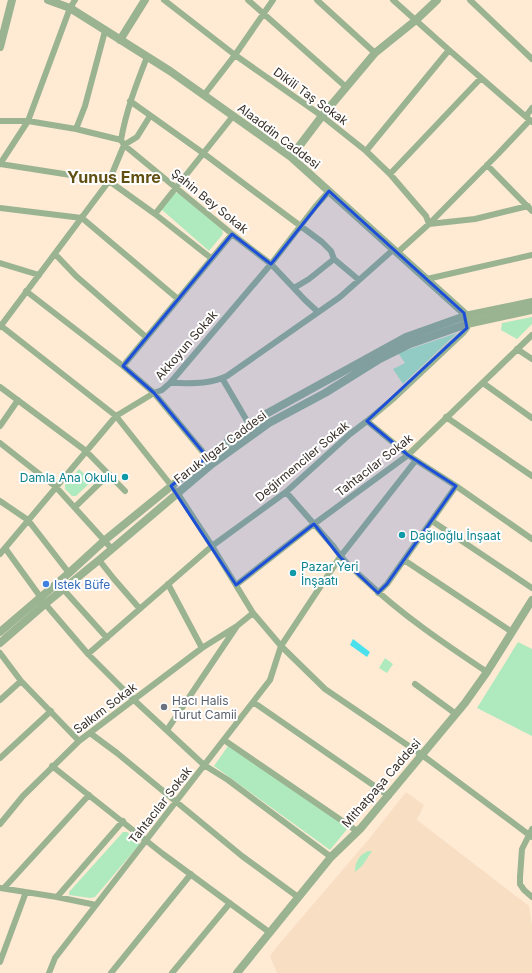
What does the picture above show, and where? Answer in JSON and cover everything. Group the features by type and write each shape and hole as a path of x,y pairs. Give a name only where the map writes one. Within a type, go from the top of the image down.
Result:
{"street":[{"path":"0,47 12,0"},
{"name":"Alaaddin Caddesi","path":"48,0 70,8 147,57 292,157 464,313 466,320"},
{"path":"75,0 70,8 28,121 0,164 109,181 155,214 211,258"},
{"path":"120,40 145,0"},
{"name":"Dikili Taş Sokak","path":"164,0 235,55 322,116 366,151 390,174 426,216 429,224"},
{"path":"248,0 346,87"},
{"path":"204,95 235,55 273,0"},
{"path":"317,0 375,53"},
{"path":"393,0 529,119"},
{"path":"292,157 322,116 375,53 416,20 437,0"},
{"path":"470,0 532,59"},
{"path":"76,129 86,106 105,31"},
{"path":"366,151 449,50"},
{"path":"147,57 130,101 124,121 123,142 109,181 0,326 116,416 178,494 253,613 281,646 325,689 422,755 531,833 522,849 520,884 532,897"},
{"path":"390,174 481,78"},
{"path":"130,101 203,153 322,242 331,251 334,258 359,280"},
{"path":"170,383 202,383 217,381 340,297 429,224 487,165 529,119 532,108"},
{"path":"123,142 138,137 150,116"},
{"path":"155,214 233,116"},
{"name":"Şahin Bey Sokak","path":"0,121 28,121 76,129 123,142 232,234 271,264 318,312"},
{"path":"487,165 530,208"},
{"name":"Akkoyun Sokak","path":"0,554 116,416 154,393 162,390 170,383 271,264 329,191"},
{"path":"0,208 82,218 178,299"},
{"path":"429,224 475,219 530,208"},
{"path":"123,366 232,234"},
{"path":"55,254 76,276 146,337"},
{"path":"426,279 532,255"},
{"path":"294,288 309,279 334,258"},
{"path":"0,263 39,275"},
{"path":"26,291 123,366 154,393 207,457"},
{"name":"Faruk Ilgaz Caddesi","path":"0,643 69,573 105,540 207,457 264,415 406,337 532,302"},
{"name":"Faruk Ilgaz Caddesi","path":"0,632 43,601 63,589 212,464 269,423 325,393 378,360 410,344 466,320 532,310"},
{"name":"Değirmenciler Sokak","path":"88,654 212,546 286,492 350,434 367,421 464,332 467,328 466,320"},
{"name":"Tahtacılar Sokak","path":"236,585 314,524 408,455 532,334"},
{"path":"517,349 532,359"},
{"path":"222,378 250,426"},
{"path":"483,383 532,418"},
{"path":"0,387 86,451 125,491"},
{"path":"0,426 18,400"},
{"path":"446,417 532,476"},
{"path":"367,421 408,455 456,486 532,540"},
{"path":"0,442 56,487 112,549"},
{"name":"Tahtacılar Sokak","path":"49,973 55,958 270,680 281,646 340,557 416,460"},
{"path":"75,507 109,474"},
{"path":"378,593 387,584 456,486"},
{"path":"286,492 334,547 340,557 378,593 435,637 487,672"},
{"path":"0,501 28,520 69,573"},
{"path":"432,521 532,588"},
{"path":"5,548 43,601 88,654 134,700 204,765 228,780 331,857"},
{"path":"99,560 140,609"},
{"path":"404,560 512,632"},
{"path":"168,584 202,648"},
{"path":"63,589 107,638"},
{"name":"Mithatpaşa Caddesi","path":"237,973 331,857 389,796 456,714 487,672 532,600"},
{"path":"167,730 237,626 253,613"},
{"name":"Salkım Sokak","path":"0,824 23,796 79,741 202,648 237,626"},
{"path":"0,653 21,681 79,741"},
{"path":"0,700 21,681"},
{"path":"415,684 456,714"},
{"path":"253,702 389,796"},
{"path":"0,758 51,711"},
{"path":"90,733 117,753 242,856 298,897"},
{"path":"224,740 357,831"},
{"path":"52,766 146,840 269,932"},
{"path":"2,888 89,795"},
{"path":"57,896 123,821"},
{"path":"111,973 191,874"},
{"path":"2,888 57,896 96,905"},
{"path":"0,962 26,892"},
{"path":"172,973 230,903"}],"highlighted area":[{"path":"329,191 464,313 467,328 464,332 367,421 408,455 456,486 387,584 378,593 340,557 314,524 236,585 171,486 207,457 154,393 123,366 232,234 271,264"}],"shaded area":[{"path":"406,792 424,805 417,820 529,906 532,926 532,973 277,973 270,956 369,839"}],"green space":[{"path":"174,193 178,193 222,229 223,234 209,251 161,209"},
{"path":"532,317 532,324 517,339 501,330 502,323"},
{"path":"457,333 403,384 393,369 405,363 398,353"},
{"path":"79,469 92,481 76,496 72,496 65,489 65,485"},
{"path":"518,642 532,649 532,736 477,708"},
{"path":"385,658 393,664 387,673 379,668"},
{"path":"228,746 348,828 330,850 214,766"},
{"path":"123,832 127,832 139,841 139,845 95,897 90,898 69,895 69,892"},
{"path":"368,851 372,851 362,866 355,872 358,859"}],"water":[{"path":"353,639 370,652 367,657 350,645"}],"place":[{"name":"Damla Ana Okulu","path":"125,477"},
{"name":"Dağlıoğlu İnşaat","path":"402,535"},
{"name":"Pazar Yeri İnşaatı","path":"293,573"},
{"name":"Istek Büfe","path":"46,584"},
{"name":"Hacı Halis Turut Camii","path":"164,707"}],"district":[{"name":"Yunus Emre","path":"114,177"}]}
